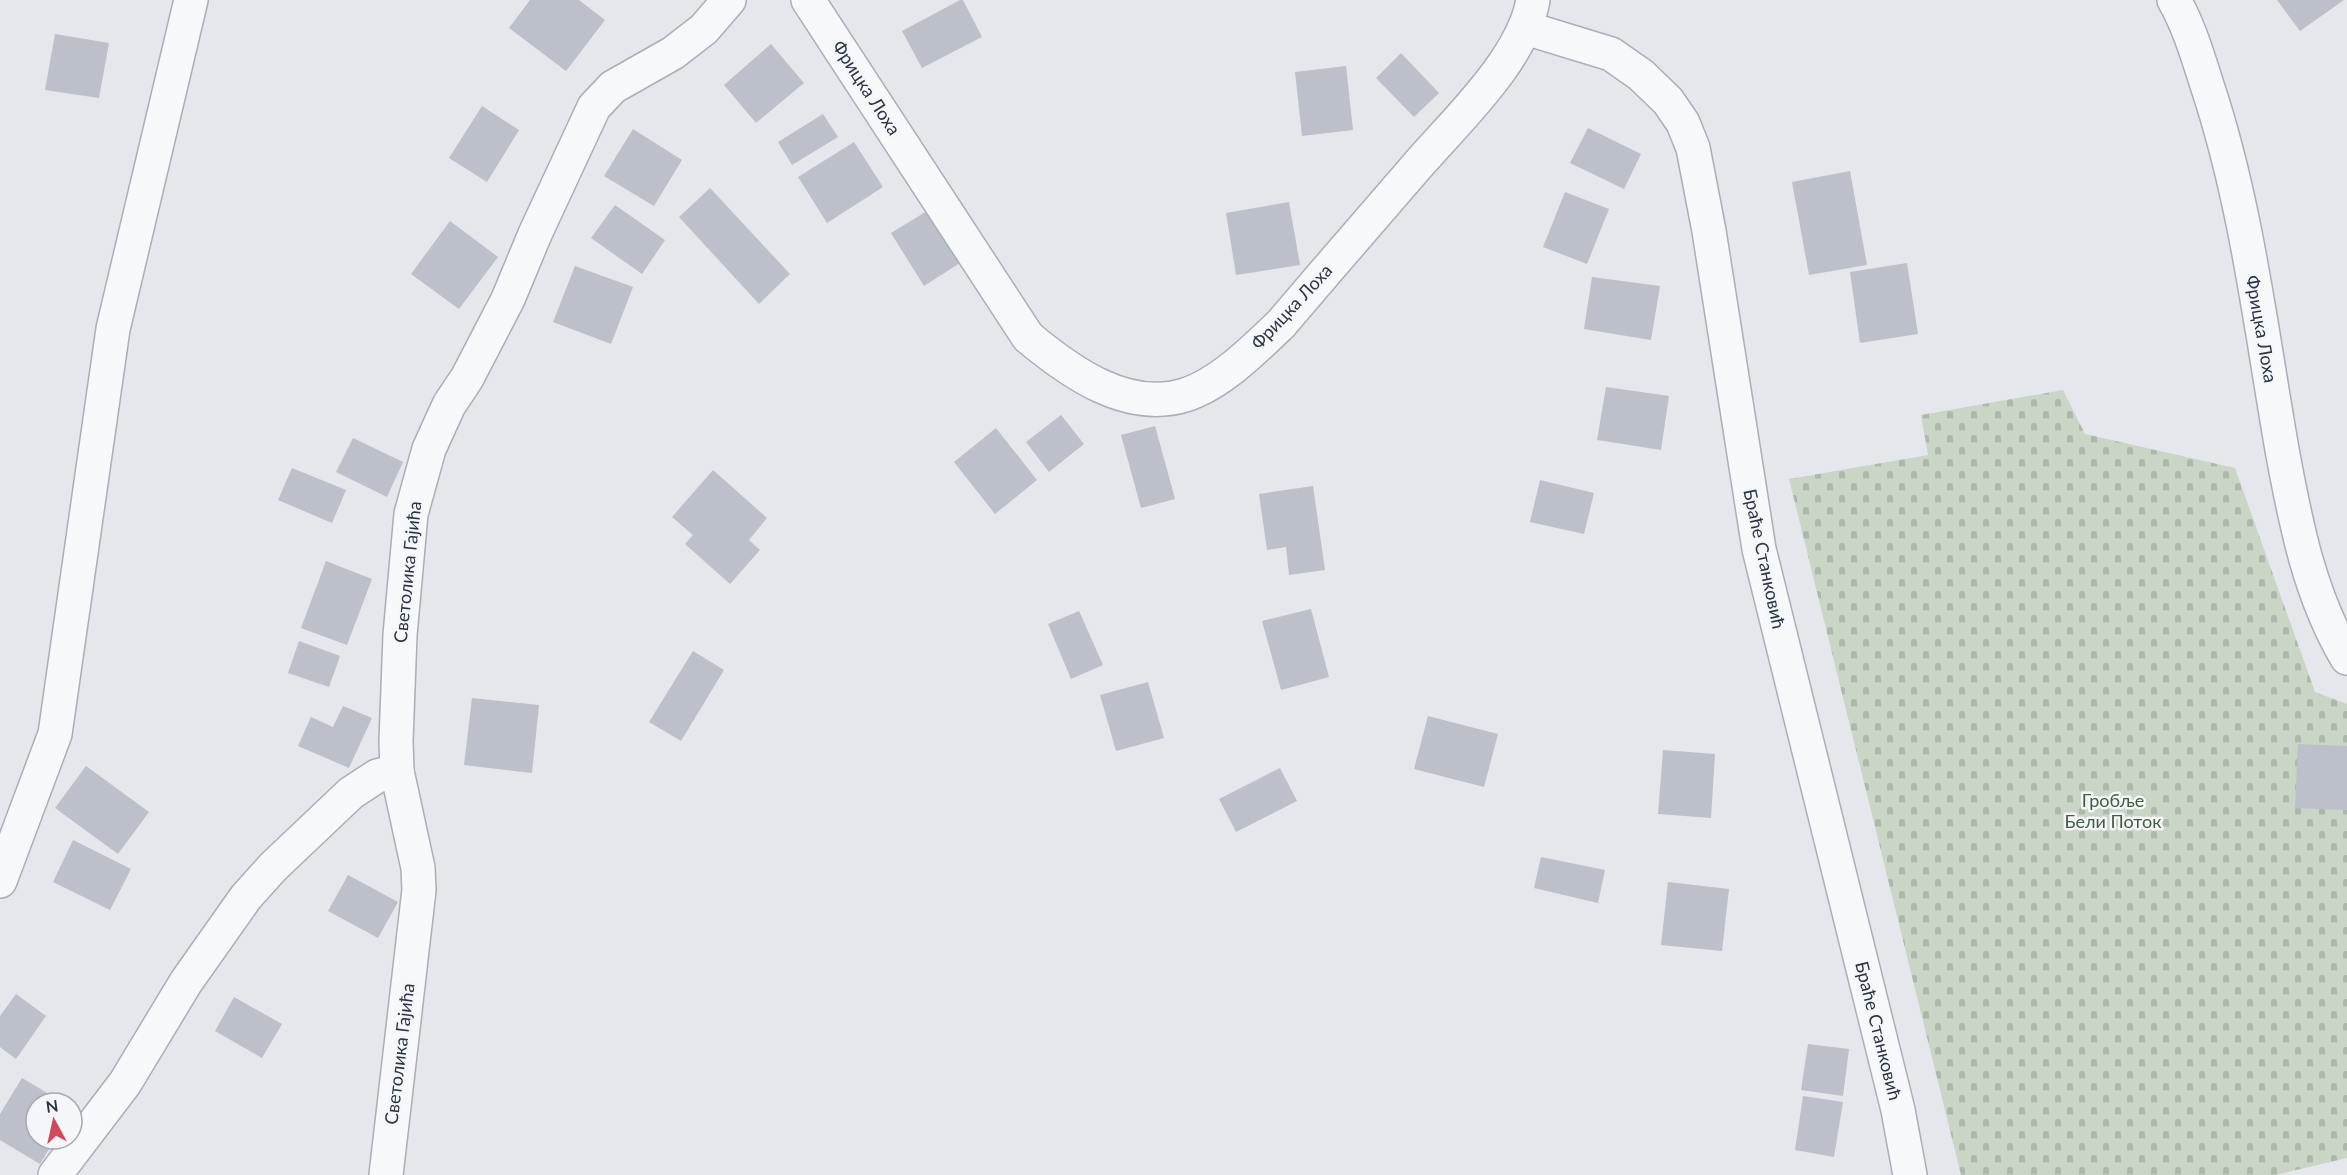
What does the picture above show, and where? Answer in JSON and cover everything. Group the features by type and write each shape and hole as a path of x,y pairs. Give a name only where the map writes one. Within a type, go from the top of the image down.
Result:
{"street":[{"path":"0,881 55,734 113,329 191,0"},
{"name":"Светолика Гајића","path":"386,1175 418,890 418,868 397,771 400,634 411,514 429,449 438,428 508,299 535,234 594,107 613,87 673,53 704,29 729,0"},
{"name":"Фрицка Лоха","path":"808,0 1028,337 1060,364 1106,389 1146,400 1184,395 1210,383 1256,348 1281,324 1511,55 1530,14"},
{"name":"Фрицка Лоха","path":"2174,0 2199,60 2222,129 2238,194 2294,514 2313,586 2328,624 2347,658"},
{"name":"Браће Станковић","path":"1530,14 1611,54 1641,75 1668,101 1683,123 1694,148 1759,549 1898,1110 1910,1175"},
{"path":"55,1175 125,1083 186,982 246,897 280,859 351,793 377,776 397,771"}],"green space":[{"name":"Гробље Бели Поток","path":"2063,390 2085,434 2235,468 2315,692 2347,704 2347,1158 2276,1175 1961,1175 1789,479 1928,455 1921,415"}],"building":[{"path":"530,0 579,0 605,20 566,71 509,28"},
{"path":"963,0 982,37 922,68 902,31"},
{"path":"2277,0 2344,0 2300,31"},
{"path":"55,34 109,43 99,98 45,90"},
{"path":"771,44 804,83 756,123 724,85"},
{"path":"1401,53 1439,93 1414,117 1376,78"},
{"path":"1346,66 1353,130 1302,136 1295,72"},
{"path":"482,106 519,130 487,182 449,158"},
{"path":"823,114 838,137 792,165 778,142"},
{"path":"1588,128 1641,154 1624,189 1570,163"},
{"path":"633,129 682,160 654,206 604,176"},
{"path":"854,142 883,187 827,223 798,177"},
{"path":"1850,171 1867,265 1809,275 1792,182"},
{"path":"710,188 790,274 759,304 679,217"},
{"path":"1565,192 1609,209 1587,264 1543,247"},
{"path":"1289,202 1300,265 1236,275 1226,213"},
{"path":"615,205 665,240 642,274 591,238"},
{"path":"927,211 960,263 924,286 891,233"},
{"path":"450,221 498,257 459,309 411,274"},
{"path":"1907,263 1918,334 1860,343 1850,272"},
{"path":"575,266 633,287 611,344 553,322"},
{"path":"1592,277 1660,286 1651,340 1584,329"},
{"path":"1606,387 1669,396 1661,450 1597,440"},
{"path":"1061,415 1084,444 1049,472 1026,442"},
{"path":"1155,426 1175,499 1141,508 1121,435"},
{"path":"996,428 1037,480 995,514 954,462"},
{"path":"353,438 403,462 387,497 336,472"},
{"path":"292,468 346,490 332,523 278,500"},
{"path":"713,470 767,518 749,540 760,550 730,584 685,544 693,535 672,517"},
{"path":"1540,480 1594,493 1584,534 1530,522"},
{"path":"1313,486 1325,570 1289,575 1286,547 1267,550 1259,494"},
{"path":"326,561 372,579 347,645 301,628"},
{"path":"1311,609 1329,677 1281,690 1262,621"},
{"path":"1079,611 1103,665 1071,679 1048,624"},
{"path":"299,641 340,656 329,687 288,673"},
{"path":"693,651 724,670 681,741 649,722"},
{"path":"1148,682 1164,738 1116,751 1100,695"},
{"path":"472,698 539,705 532,773 464,765"},
{"path":"343,706 372,718 349,768 298,746 311,717 333,727"},
{"path":"1428,716 1498,734 1484,787 1414,769"},
{"path":"2298,744 2347,746 2347,810 2295,808"},
{"path":"1663,750 1715,754 1711,818 1658,814"},
{"path":"86,766 149,812 118,854 55,808"},
{"path":"1280,768 1297,801 1236,832 1219,799"},
{"path":"73,840 131,869 110,910 53,882"},
{"path":"1541,857 1605,870 1598,903 1534,888"},
{"path":"348,875 398,902 378,938 328,911"},
{"path":"1668,882 1729,889 1722,951 1661,945"},
{"path":"16,994 46,1016 16,1059 0,1047 0,1016"},
{"path":"234,997 282,1024 262,1058 215,1031"},
{"path":"1808,1044 1849,1049 1843,1096 1801,1090"},
{"path":"22,1078 44,1091 24,1091 24,1151 48,1151 40,1164 0,1140 0,1114"},
{"path":"1803,1096 1843,1102 1834,1157 1795,1150"}]}
